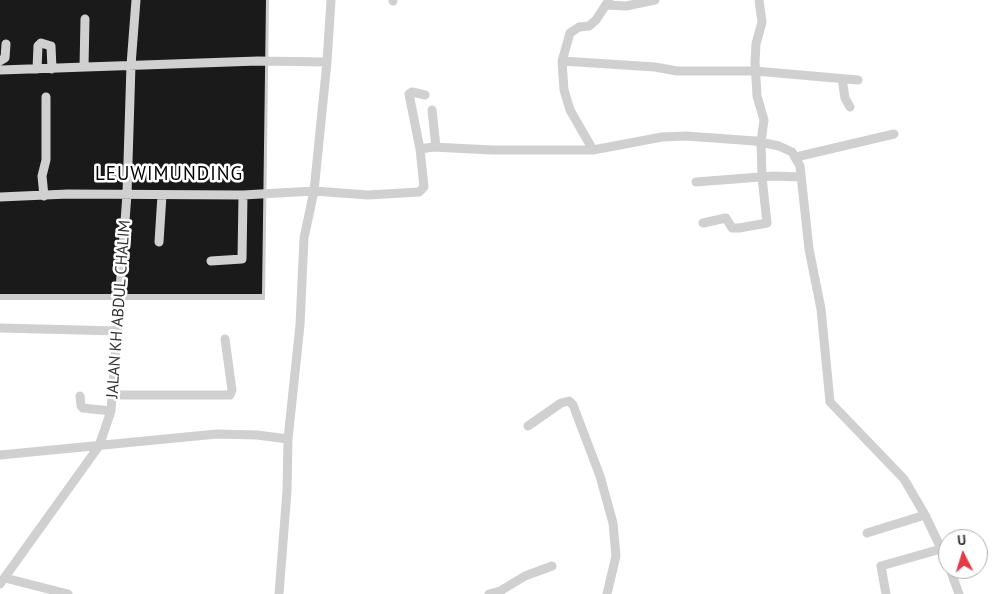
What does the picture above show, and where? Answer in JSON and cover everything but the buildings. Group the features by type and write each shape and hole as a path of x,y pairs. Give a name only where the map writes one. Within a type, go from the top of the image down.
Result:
{"street":[{"name":"JALAN KH ABDUL CHALIM","path":"2,581 99,446 111,411 114,394 127,194 131,65 136,0"},
{"path":"279,594 287,491 288,439 300,326 304,238 314,191 327,62 331,0"},
{"path":"593,150 570,110 564,90 562,61 570,33 579,27 589,26 608,3 626,6 655,0"},
{"path":"703,223 726,218 732,228 739,228 767,222 762,177 761,142 764,120 757,96 755,71 756,44 762,22 760,0"},
{"path":"84,67 85,19"},
{"path":"37,69 38,46 40,43 51,46 52,68"},
{"path":"0,61 5,58 6,44"},
{"path":"0,70 258,61 327,62"},
{"path":"562,61 655,66 677,71 755,71 858,80"},
{"path":"842,79 845,98 850,107"},
{"path":"0,197 127,194 243,195 314,191 368,195 419,192 424,186 420,149 409,94 412,92 425,95"},
{"path":"44,196 42,176 46,160 46,97"},
{"path":"432,110 436,147"},
{"path":"796,157 894,134"},
{"path":"420,149 446,147 492,150 593,150 662,137 686,136 761,142 779,146 792,152 796,157 801,178 809,249 821,309 830,402 904,479 925,515 938,543"},
{"path":"696,182 762,177 801,178"},
{"path":"159,242 162,195"},
{"path":"211,261 242,259 243,195"},
{"path":"0,328 118,331"},
{"path":"114,394 230,395 232,390 225,339"},
{"path":"80,396 83,408 111,411"},
{"path":"528,426 561,403 570,401 573,405 600,476 613,523 616,556 607,594"},
{"path":"0,455 217,434 257,435 288,439"},
{"path":"867,533 925,515"},
{"path":"886,594 880,570 881,566 938,551"},
{"path":"489,594 500,591 525,576 552,566"},
{"path":"954,579 959,594"},
{"path":"2,581 68,594"}],"district":[{"name":"LEUWIMUNDING","path":"169,175"}]}
